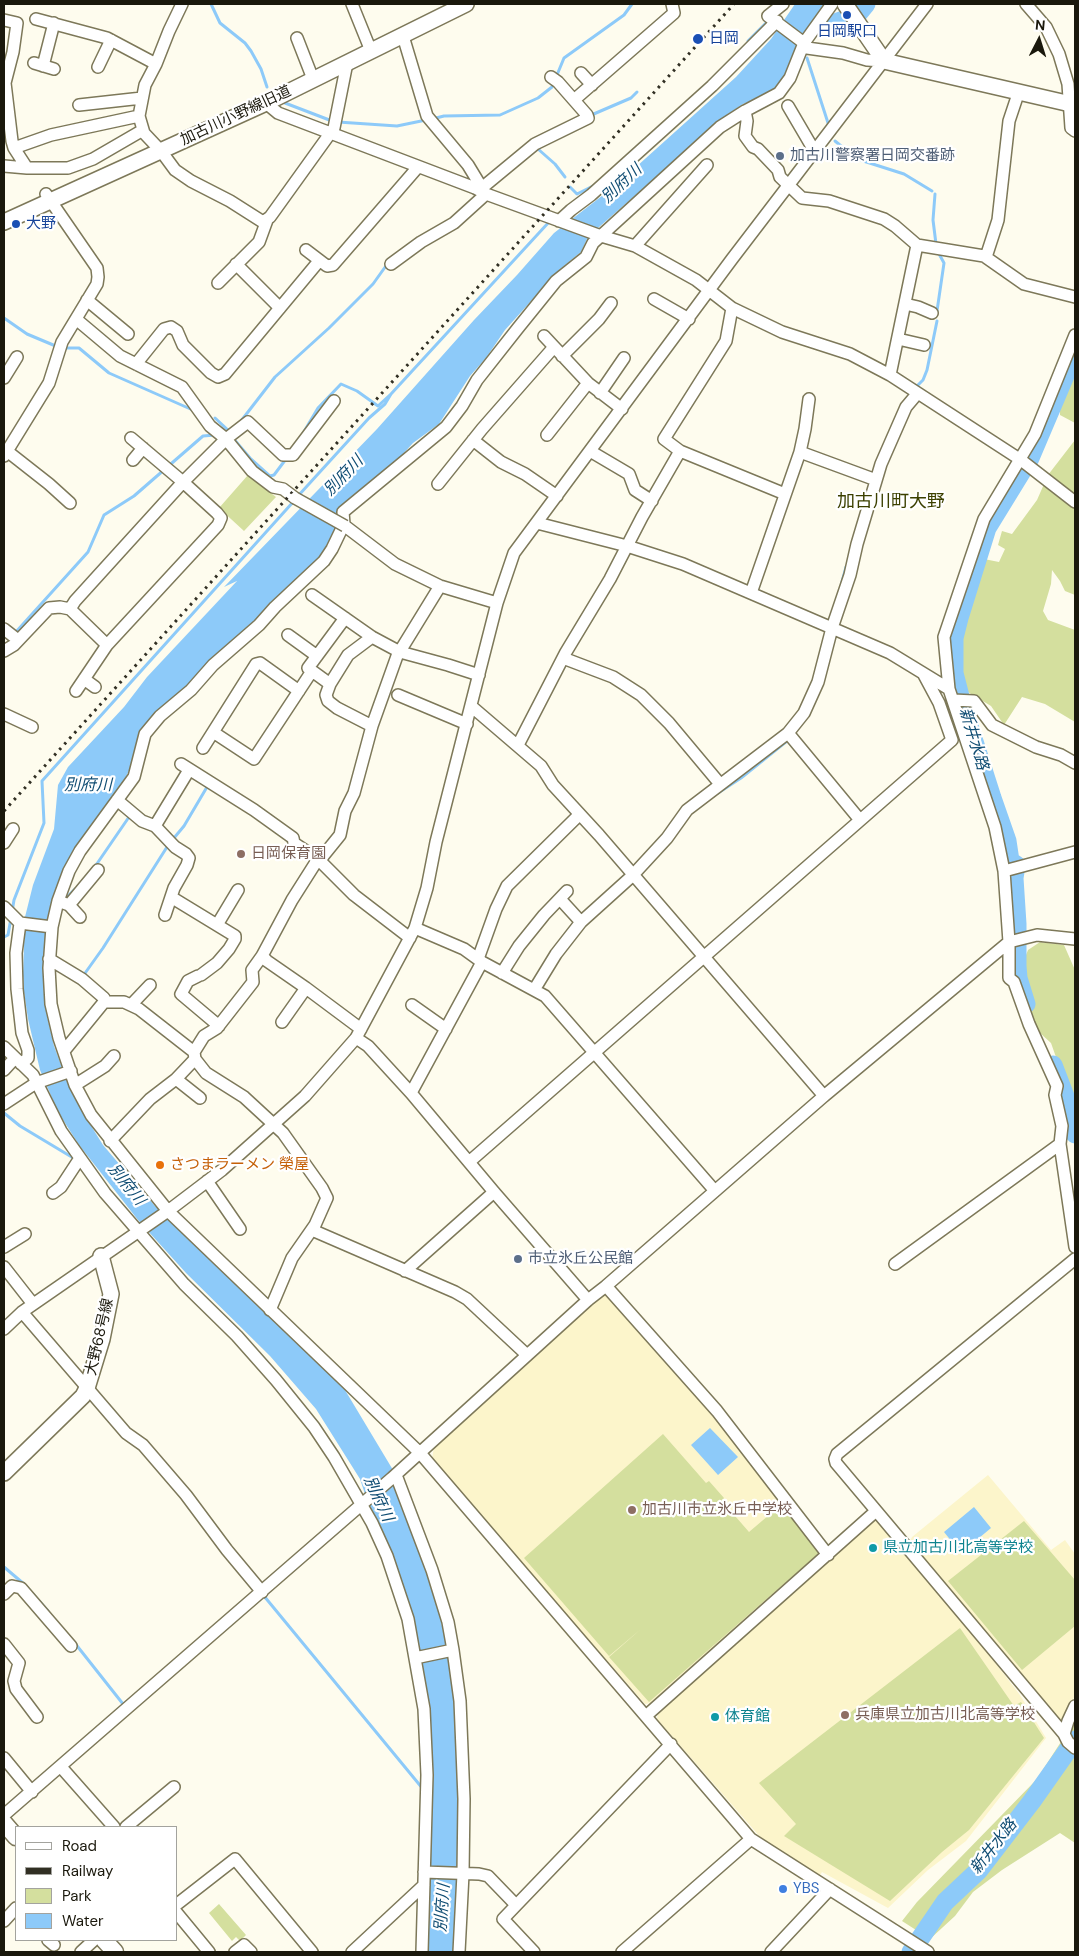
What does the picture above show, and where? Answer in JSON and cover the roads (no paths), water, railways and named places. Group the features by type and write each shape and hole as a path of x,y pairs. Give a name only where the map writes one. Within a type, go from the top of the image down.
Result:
{"main road":[{"path":"4,1823 15,1836"},
{"path":"105,1941 115,1952"}],"street":[{"path":"182,4 168,31 156,64 145,85 139,116 144,133 175,170 263,222 267,220"},
{"path":"352,4 371,51"},
{"name":"加古川小野線旧道","path":"4,222 49,197 161,151 466,4"},
{"path":"574,100 674,13 672,4"},
{"path":"783,4 768,16 804,43 807,48 844,53 867,60 884,61 1072,103"},
{"path":"832,4 804,43 790,78 778,93 720,127 593,242 586,258 556,281 530,312 477,380 462,406 446,426 342,512 344,524 324,561 275,606 259,625 213,665 191,690 160,716 145,734 134,777 80,851 69,871 63,903 52,926 49,959 51,1004 75,1084 91,1115 168,1211 420,1453 752,1839 928,1952"},
{"path":"846,4 884,61"},
{"path":"4,1329 22,1312 168,1211 207,1181 305,1096 359,1033 412,933 427,888 436,842 497,603 514,554 689,320 732,259 927,4"},
{"path":"1026,4 1046,27 1059,54 1072,103 1072,128 1075,131"},
{"path":"36,19 111,40 156,64"},
{"path":"4,20 17,23 13,52 6,78 6,106 14,148 27,168"},
{"path":"559,221 591,195 712,86 777,21"},
{"path":"44,66 54,23"},
{"path":"403,36 429,119 468,165 482,191"},
{"path":"297,38 313,79"},
{"path":"98,67 111,40"},
{"path":"218,283 260,242 267,220 333,131 347,63"},
{"path":"582,73 592,85"},
{"path":"391,264 421,242 454,223 482,191 535,144 588,118 558,82 551,77"},
{"path":"986,257 998,220 1009,121 1019,91"},
{"path":"79,105 142,98"},
{"path":"266,102 278,113 333,131 418,168 559,221 636,246 696,280 732,308 782,332 850,354 890,375 916,394 1021,460 1075,502"},
{"path":"788,106 815,152"},
{"path":"745,111 747,120 745,136 753,147 758,149 778,170 780,177 802,198 829,201 884,219 918,244 986,257 1024,284 1075,298"},
{"path":"14,148 51,135 139,116"},
{"path":"4,166 58,169 85,162 143,130"},
{"path":"636,246 677,191 707,165"},
{"path":"306,250 326,266 333,265 418,168"},
{"path":"49,197 97,268 97,284 60,347 49,383 5,454 49,484 70,503"},
{"path":"890,375 918,244"},
{"path":"136,364 164,330 171,327 177,332 183,345 211,374 218,377 225,374 319,260"},
{"path":"236,264 280,308"},
{"path":"654,299 689,320"},
{"path":"87,300 128,334"},
{"path":"438,484 444,468 473,440 515,384 599,319 611,303"},
{"path":"905,304 932,313"},
{"path":"732,308 726,341 664,440 680,451 785,494"},
{"path":"76,319 120,356 182,387 214,429 226,439 252,471 273,487 283,489 346,526 395,564 440,586 497,603"},
{"path":"1075,335 1035,434 984,519 944,636 951,694 995,827 1004,871 1009,942 1009,978 1014,982 1029,1024 1057,1086 1055,1094 1062,1126 1060,1144 1075,1247"},
{"path":"544,336 588,383 622,409"},
{"path":"898,339 924,345"},
{"path":"4,378 17,357"},
{"path":"600,393 624,358"},
{"path":"546,435 552,418 588,383"},
{"path":"534,990 556,954 581,922 632,876 667,838 686,810 788,732 804,713 818,682 832,628 850,575 857,544 881,464 906,407 916,394"},
{"path":"751,593 800,452 809,399"},
{"path":"70,609 75,601 183,482 226,439 248,422 284,455 293,455 329,414 334,401"},
{"path":"76,690 107,645 218,525 220,518 183,482 131,438"},
{"path":"473,440 498,467 525,474 557,496"},
{"path":"133,460 143,448"},
{"path":"590,451 629,474 635,490 652,501"},
{"path":"518,745 563,658 610,579 680,451"},
{"path":"800,452 876,480"},
{"path":"537,523 627,546 683,564 890,653 951,694 974,701 992,725 1036,747 1061,755 1075,763"},
{"path":"110,1141 150,1099 176,1079 194,1055 204,1036 218,1026 253,982 252,970 262,956 292,900 318,859 323,856 340,835 345,811 354,793 372,726 400,652 440,586"},
{"path":"312,595 372,637 400,652 479,675"},
{"path":"4,651 12,635 49,608 60,607 70,609 107,645"},
{"path":"330,684 308,668 345,618"},
{"path":"288,635 317,656"},
{"path":"372,637 358,650 348,655 330,684 326,695 328,701 337,708 372,726"},
{"path":"563,658 613,676 641,695 669,723 720,784"},
{"path":"203,748 241,695 256,664 260,663 299,691"},
{"path":"213,732 254,759 312,671"},
{"path":"470,1162 952,740 940,703 924,675"},
{"path":"84,679 95,687"},
{"path":"398,695 409,706 467,724"},
{"path":"471,706 541,766 553,785 599,835 632,876 824,1096"},
{"path":"4,714 32,727"},
{"path":"788,732 860,820"},
{"path":"155,826 185,767 254,810 293,838 294,843 318,859 354,895 412,933 464,949 480,961 545,996 715,1191"},
{"path":"116,800 142,821 155,826 175,847 189,858 170,897 165,915"},
{"path":"411,1093 480,961 496,909 507,886 579,815"},
{"path":"8,843 13,829"},
{"path":"1004,871 1075,852"},
{"path":"63,903 93,885 98,870"},
{"path":"217,925 236,905 238,890"},
{"path":"502,973 524,940 563,895 581,922"},
{"path":"170,897 235,936 235,940 217,963 188,981 181,994 218,1026"},
{"path":"63,903 80,917"},
{"path":"4,906 20,923 52,926"},
{"path":"4,1070 18,1061 28,1058 28,1050 22,1032 17,988 16,953 20,923"},
{"path":"4,1815 394,1477 588,1300 824,1096 1009,942 1037,935 1075,939"},
{"path":"262,956 306,988 359,1033 368,1046 411,1093 588,1300"},
{"path":"49,959 82,980 104,998 104,1002"},
{"path":"131,1005 150,985"},
{"path":"282,1022 306,988"},
{"path":"104,1002 124,1002 147,1014 194,1055 206,1073 244,1097 273,1125 288,1141 322,1188 327,1198 324,1209 292,1258 270,1310"},
{"path":"64,1051 104,1002"},
{"path":"412,1005 446,1029"},
{"path":"4,1047 33,1075 61,1131 105,1194 184,1284 237,1336 276,1380 319,1434 363,1503 387,1556 408,1619 424,1709 427,1744 422,1952"},
{"path":"75,1084 105,1066 114,1056"},
{"path":"4,1104 36,1082 71,1071"},
{"path":"176,1079 200,1098"},
{"path":"895,1264 1060,1144"},
{"path":"53,1194 61,1187 80,1158"},
{"path":"207,1181 240,1229"},
{"path":"405,1271 494,1192"},
{"path":"312,1230 455,1292 467,1299 527,1355"},
{"path":"4,1248 25,1234"},
{"name":"大野68号線","path":"4,1474 83,1396 87,1388 102,1339 111,1294 101,1256"},
{"path":"1075,1259 837,1454 836,1463 1064,1734 1068,1742 1075,1748"},
{"path":"4,1267 33,1304"},
{"path":"606,1286 717,1411 828,1555"},
{"path":"22,1312 126,1433 143,1445 262,1592"},
{"path":"394,1477 432,1570 448,1622 453,1650 463,1746 463,1874 459,1952"},
{"path":"647,1715 876,1511"},
{"path":"4,1594 12,1586 22,1588 71,1646"},
{"path":"4,1644 19,1663 14,1681 16,1689 37,1717"},
{"path":"415,1658 453,1650"},
{"path":"1064,1734 1075,1706"},
{"path":"534,1952 503,1918 671,1744"},
{"path":"4,1758 32,1792"},
{"path":"61,1767 113,1826"},
{"path":"127,1826 174,1787"},
{"path":"622,1952 752,1839"},
{"path":"178,1903 235,1859 312,1952"},
{"path":"424,1872 488,1876 516,1905"},
{"path":"352,1952 424,1885"},
{"path":"771,1952 830,1889"},
{"path":"4,1921 15,1910"},
{"path":"178,1914 209,1952"},
{"path":"82,1952 93,1941"},
{"path":"234,1952 244,1945 251,1952"}],"water":[{"name":"別府川","path":"795,4 824,4 807,27 788,73 778,85 771,92 743,104 728,114 587,239 581,252 559,270 505,330 486,358 470,376 439,424 413,443 348,514 318,563 152,720 126,777 70,857 55,890 48,917 43,969 44,995 54,1046 67,1081 103,1145 155,1206 339,1380 393,1470 434,1590 449,1658 459,1738 460,1856 454,1952 426,1952 431,1743 429,1700 392,1556 369,1506 360,1479 316,1409 270,1356 186,1273 138,1220 79,1145 58,1112 40,1070 28,1019 23,975 25,917 33,885 54,829 58,785 68,767 124,707 147,677 237,581 224,587 377,429 554,233 616,185 736,77 771,39"},
{"path":"710,1428 738,1457 718,1475 691,1445"},
{"path":"974,1507 991,1528 961,1553 944,1532"}],"waterway":[{"path":"211,4 220,23 245,43 251,51 261,69 267,87"},
{"path":"432,119 444,116 500,115 538,98 552,87 564,58 624,15 632,4"},
{"name":"別府川","path":"796,26 810,13 830,25 857,15 866,4"},
{"path":"748,41 766,23"},
{"path":"807,58 829,126"},
{"path":"589,116 631,98 637,92"},
{"path":"285,103 332,121"},
{"path":"338,122 397,126 426,120"},
{"path":"835,141 857,159 904,174 932,191"},
{"path":"535,149 538,149 555,164 565,177"},
{"path":"570,187 577,194 595,185"},
{"path":"935,194 933,220 936,244"},
{"path":"298,496 369,418 385,404 391,394 549,222"},
{"path":"937,311 944,263 938,252"},
{"path":"241,421 275,377 329,328 373,284 388,263"},
{"path":"4,318 27,334 58,347"},
{"path":"916,387 923,380 927,370 937,321"},
{"path":"64,348 79,348 109,373 195,411"},
{"name":"新井水路","path":"1026,1004 1018,978 1017,966 1014,878 1016,865 1010,861 1007,841 962,704 954,673 954,638 987,528 1030,458 1075,352"},
{"path":"302,435 318,408 341,384 357,391 378,406 391,394"},
{"path":"215,418 229,433"},
{"path":"15,633 88,552 104,515 134,496 203,436 215,435"},
{"path":"232,437 250,458 270,476 274,475 286,459"},
{"path":"12,912 14,900 44,823 42,781 294,501"},
{"path":"842,582 846,567"},
{"path":"718,793 741,778 787,741"},
{"path":"174,838 184,826 207,787"},
{"path":"94,868 129,817"},
{"path":"83,976 167,847"},
{"path":"67,897 75,889"},
{"path":"4,937 8,935 11,918"},
{"name":"新井水路","path":"1053,1065 1071,1112 1075,1134"},
{"path":"4,1113 20,1126 75,1159"},
{"path":"4,1567 24,1584 48,1611"},
{"path":"264,1596 423,1789"},
{"path":"74,1642 123,1704"},
{"name":"新井水路","path":"911,1952 945,1902 979,1870 1032,1801 1075,1740"}],"railway":[{"path":"4,811 734,4"}],"place":[{"name":"日岡駅口","path":"847,15"},
{"name":"日岡","path":"698,39"},
{"name":"加古川警察署日岡交番跡","path":"780,156"},
{"name":"大野","path":"16,224"},
{"name":"日岡保育園","path":"241,854"},
{"name":"さつまラーメン 榮屋","path":"160,1165"},
{"name":"市立氷丘公民館","path":"518,1259"},
{"name":"加古川市立氷丘中学校","path":"632,1510"},
{"name":"県立加古川北高等学校","path":"873,1548"},
{"name":"兵庫県立加古川北高等学校","path":"845,1715"},
{"name":"体育館","path":"715,1717"},
{"name":"YBS","path":"783,1889"}],"district":[{"name":"加古川町大野","path":"891,502"}]}
